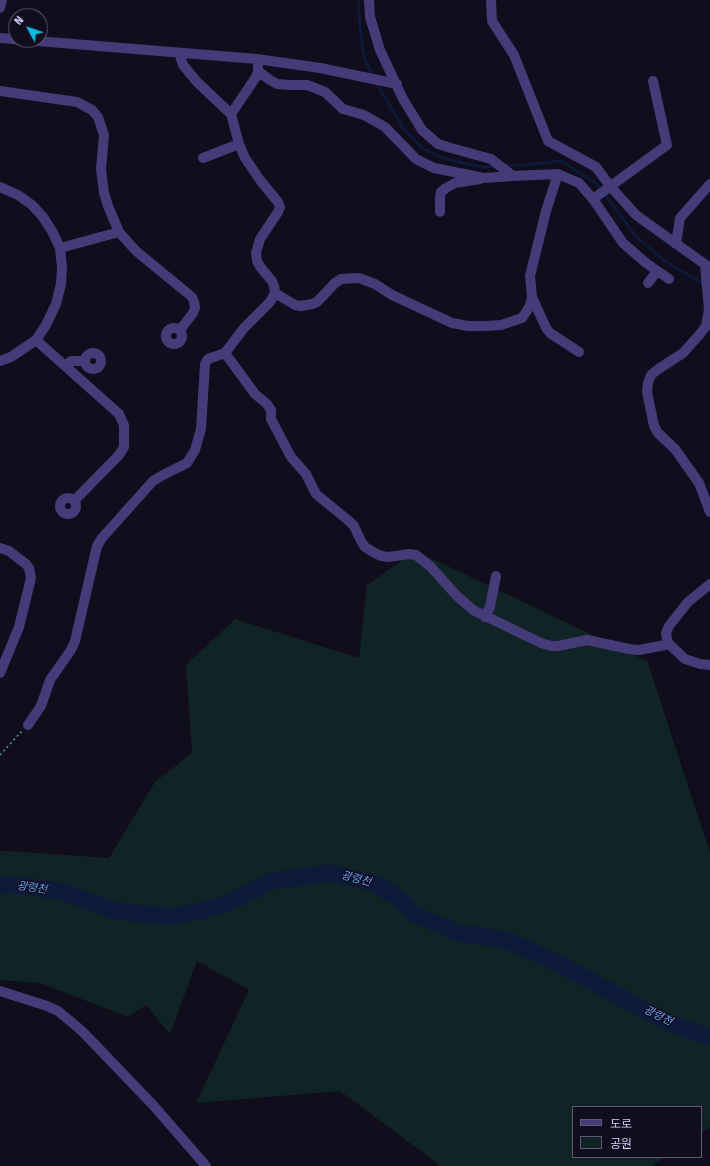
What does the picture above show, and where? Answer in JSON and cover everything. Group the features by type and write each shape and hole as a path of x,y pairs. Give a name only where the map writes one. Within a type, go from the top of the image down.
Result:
{"street":[{"path":"0,8 2,0"},
{"path":"369,0 370,17 380,50 394,83 422,130 438,144 491,159 513,176"},
{"path":"492,0 492,21 514,55 548,141 596,167 610,186 636,215 707,269 707,294 709,310 706,326 683,353 651,375 647,392 654,426 658,433 675,449 699,483 710,512"},
{"path":"0,38 257,59 320,68 394,83"},
{"path":"28,726 41,706 50,680 75,641 97,546 102,538 153,481 187,463 194,450 201,429 205,364 208,358 225,353 244,328 270,302 275,293 272,280 257,261 256,252 260,239 278,212 280,207 278,202 251,168 239,144 231,114 183,65 179,53"},
{"path":"231,114 258,71 257,59"},
{"path":"258,71 278,84 307,85 326,92 343,109 364,115 385,127 410,154 425,164 447,171 484,178"},
{"path":"593,199 667,145 653,81"},
{"path":"0,91 69,100 86,106 98,117 104,135 101,169 104,193 119,232 136,251 192,298 194,302 195,308 193,313 180,330"},
{"path":"203,158 239,144"},
{"path":"440,212 441,192 455,183 484,178 558,174 579,182 593,199 623,243 646,263 669,279"},
{"path":"275,293 295,305 301,306 317,302 329,288 341,279 359,278 375,284 392,295 452,323 468,326 501,324 522,318 530,306 532,297 530,276 546,211 558,174"},
{"path":"676,244 680,218 710,184"},
{"path":"0,187 18,195 32,205 44,217 60,248 62,268 61,284 52,311 36,340 11,357 0,361"},
{"path":"60,248 119,232"},
{"path":"648,283 657,271"},
{"path":"532,297 546,328 550,333 578,352"},
{"path":"36,340 119,414 124,425 124,447 119,455 74,501"},
{"path":"225,353 255,394 267,404 271,410 271,419 291,457 306,474 316,494 354,526 361,542 365,547 380,556 416,555 431,567 464,603 485,617 541,643 551,646 565,645 587,640 629,649 648,649 665,645"},
{"path":"66,367 71,361 85,361"},
{"path":"0,548 9,550 26,564 29,568 31,578 19,627 0,673"},
{"path":"485,617 490,607 496,576"},
{"path":"710,584 688,602 669,626 666,633 667,640 670,645 685,659 710,665"},
{"path":"0,991 47,1006 58,1011 69,1020 83,1032 153,1105 206,1166"}],"path":[{"path":"0,755 28,726"}],"green space":[{"path":"416,551 647,661 710,852 710,1127 702,1132 702,1106 572,1106 572,1158 664,1158 652,1166 438,1166 438,1164 340,1091 196,1103 249,990 197,961 170,1034 146,1005 128,1017 40,983 0,980 0,851 109,858 155,782 192,753 186,665 235,619 359,658 367,585"}],"waterway":[{"path":"358,0 362,46 366,63 374,77"},
{"path":"376,82 403,128 422,148 440,157 463,163 483,167 496,166"},
{"path":"506,166 561,161 597,184 635,235 663,260 704,284"},
{"name":"광령천","path":"0,886 7,884 60,891 116,911 173,917 224,905 272,881 332,873 374,883 400,899 414,914 457,932 509,941 559,964 669,1023 710,1037"}]}
